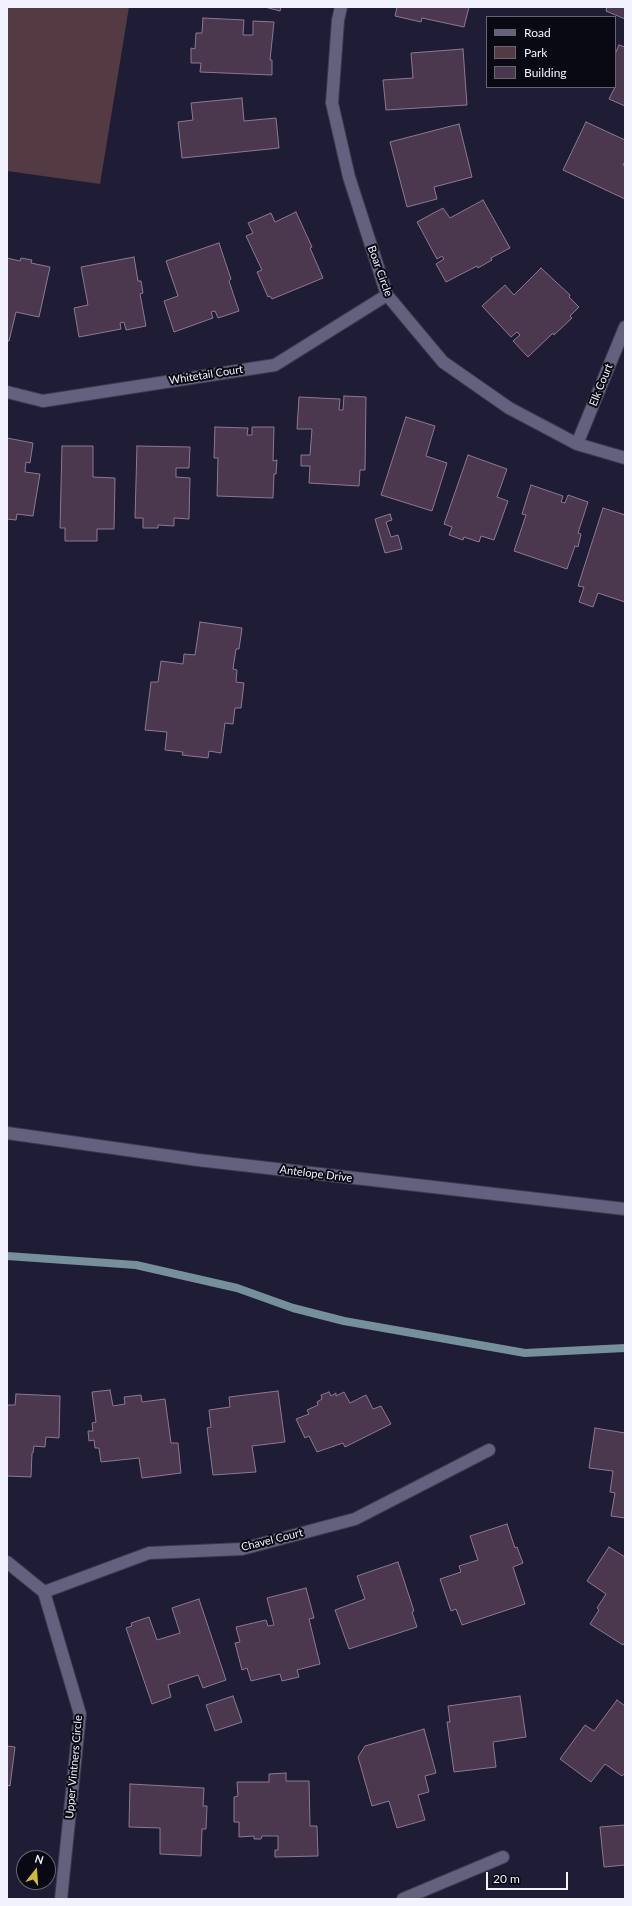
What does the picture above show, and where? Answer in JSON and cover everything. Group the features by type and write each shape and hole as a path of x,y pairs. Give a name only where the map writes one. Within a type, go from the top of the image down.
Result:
{"street":[{"name":"Boar Circle","path":"341,7 338,20 332,103 349,178 387,295 443,362 509,408 577,444 625,458"},
{"name":"Whitetail Court","path":"7,392 43,401 275,365 387,295"},
{"name":"Elk Court","path":"577,444 625,327"},
{"name":"Antelope Drive","path":"7,1133 198,1160 625,1209"},
{"name":"Chavel Court","path":"44,1592 150,1553 242,1549 355,1519 489,1450"},
{"path":"7,1562 44,1592"},
{"name":"Upper Vintners Circle","path":"44,1592 80,1714 62,1899"},
{"path":"403,1899 502,1857"}],"green space":[{"path":"7,7 129,7 100,184 7,171"}],"building":[{"path":"265,7 281,7 280,11"},
{"path":"397,7 469,7 464,27 422,18 421,22 395,16"},
{"path":"607,7 625,7 625,19 606,11"},
{"path":"203,18 244,20 243,35 253,35 253,21 274,22 270,60 272,60 272,75 200,72 201,63 191,63 191,48 195,49 196,33 202,33"},
{"path":"619,45 625,47 625,106 609,99 614,88 616,88 616,52"},
{"path":"463,49 467,105 386,110 383,80 413,78 411,53"},
{"path":"242,98 244,121 276,118 279,148 182,158 178,122 193,120 191,103"},
{"path":"586,122 625,140 625,161 623,165 625,166 625,199 563,170"},
{"path":"459,124 472,177 434,187 437,199 407,207 390,142"},
{"path":"483,200 510,248 491,258 492,260 478,268 477,266 446,282 436,264 444,259 442,256 437,259 417,222 443,208 450,218"},
{"path":"296,212 312,247 310,248 323,278 272,299 270,296 268,297 257,272 262,270 246,236 253,233 248,223 271,213 275,222"},
{"path":"219,243 231,279 229,281 239,311 218,318 215,311 211,312 213,318 174,332 164,301 178,296 166,261"},
{"path":"134,257 138,281 141,281 143,293 140,294 146,326 126,330 124,322 120,323 121,329 79,337 74,308 88,305 81,267"},
{"path":"7,258 20,261 21,258 32,260 31,263 50,267 39,317 16,312 9,341 7,341"},
{"path":"541,268 570,295 569,297 579,307 570,316 572,318 554,335 553,333 528,357 513,341 520,335 517,332 511,337 482,306 505,285 514,295"},
{"path":"344,396 366,397 365,470 360,470 359,486 309,483 310,466 301,466 301,455 310,455 312,429 297,429 299,397 340,399 339,410 343,410"},
{"path":"406,417 435,426 426,456 447,463 432,511 381,495"},
{"path":"215,427 248,428 247,435 252,435 252,427 274,427 273,461 277,460 276,474 274,474 273,498 217,496 218,458 214,458"},
{"path":"7,438 33,443 30,463 26,462 25,472 40,474 33,516 17,514 16,520 7,519"},
{"path":"62,446 93,446 93,477 115,478 114,529 97,529 97,541 65,541 65,528 60,528"},
{"path":"137,446 190,447 189,468 176,468 176,477 190,478 189,519 174,518 174,526 158,525 158,528 143,528 143,518 135,518"},
{"path":"468,455 507,469 497,497 508,501 494,540 481,536 479,542 464,537 463,540 449,535 452,527 444,524"},
{"path":"531,485 563,496 561,502 565,503 568,495 588,502 578,533 581,534 578,547 575,546 567,569 514,551 526,515 522,514"},
{"path":"603,508 625,515 625,602 598,593 593,607 579,602 584,587 578,586"},
{"path":"390,514 392,520 386,522 391,537 398,535 402,549 385,553 375,519"},
{"path":"200,622 242,628 239,649 236,649 233,669 237,670 236,682 244,683 241,708 235,708 233,724 225,723 221,753 209,751 208,758 182,755 183,752 165,750 167,732 145,730 151,682 158,682 161,661 183,664 184,654 195,655"},
{"path":"110,1390 113,1406 125,1404 124,1397 141,1395 142,1402 165,1399 171,1443 178,1443 181,1473 142,1478 139,1458 101,1462 99,1448 95,1448 94,1440 89,1441 88,1431 93,1431 92,1423 96,1422 92,1392"},
{"path":"278,1391 285,1442 252,1446 256,1472 213,1475 207,1428 211,1427 209,1410 230,1407 229,1397"},
{"path":"329,1392 331,1396 336,1393 336,1396 344,1392 350,1403 366,1395 373,1409 381,1406 391,1424 345,1447 343,1443 317,1452 309,1436 305,1438 296,1419 309,1414 307,1410 318,1405 317,1402 322,1399 321,1395"},
{"path":"16,1394 60,1396 59,1438 46,1437 45,1447 34,1446 32,1453 31,1477 7,1476 7,1405 15,1405"},
{"path":"595,1428 625,1433 625,1518 611,1516 615,1493 610,1492 613,1471 589,1468"},
{"path":"507,1524 515,1548 517,1547 523,1563 513,1567 525,1604 462,1625 456,1609 451,1611 440,1579 461,1572 459,1566 478,1560 470,1536"},
{"path":"609,1547 625,1557 625,1642 623,1645 590,1624 599,1610 597,1608 606,1594 587,1581"},
{"path":"398,1562 414,1611 412,1612 417,1627 349,1649 335,1610 365,1599 357,1576"},
{"path":"306,1588 314,1618 309,1619 320,1664 297,1670 299,1677 282,1681 280,1674 251,1681 247,1668 242,1670 235,1643 240,1642 236,1627 266,1620 268,1626 274,1625 267,1598"},
{"path":"199,1599 226,1680 203,1688 198,1675 168,1685 171,1697 152,1704 126,1628 132,1626 131,1623 149,1617 157,1640 180,1633 172,1608"},
{"path":"233,1696 242,1722 215,1731 206,1705"},
{"path":"520,1696 526,1737 493,1742 496,1767 454,1772 447,1722 450,1722 448,1706"},
{"path":"617,1700 625,1706 625,1773 622,1776 605,1764 591,1782 560,1759 585,1725 594,1731"},
{"path":"424,1729 436,1773 425,1776 429,1792 418,1795 425,1820 397,1828 389,1801 372,1806 358,1757 365,1746"},
{"path":"7,1746 15,1747 10,1786 7,1785"},
{"path":"286,1773 286,1781 309,1781 310,1826 317,1826 318,1856 275,1857 275,1850 278,1850 278,1836 262,1836 261,1839 254,1839 254,1836 239,1837 239,1822 234,1822 234,1797 238,1796 237,1782 269,1782 269,1774"},
{"path":"130,1784 204,1788 203,1806 207,1806 206,1829 202,1829 201,1856 160,1854 160,1828 129,1827"},
{"path":"625,1825 625,1865 604,1867 600,1827"}],"waterway":[{"path":"7,1256 136,1265 237,1288 293,1308 344,1321 525,1353 625,1348"}]}
